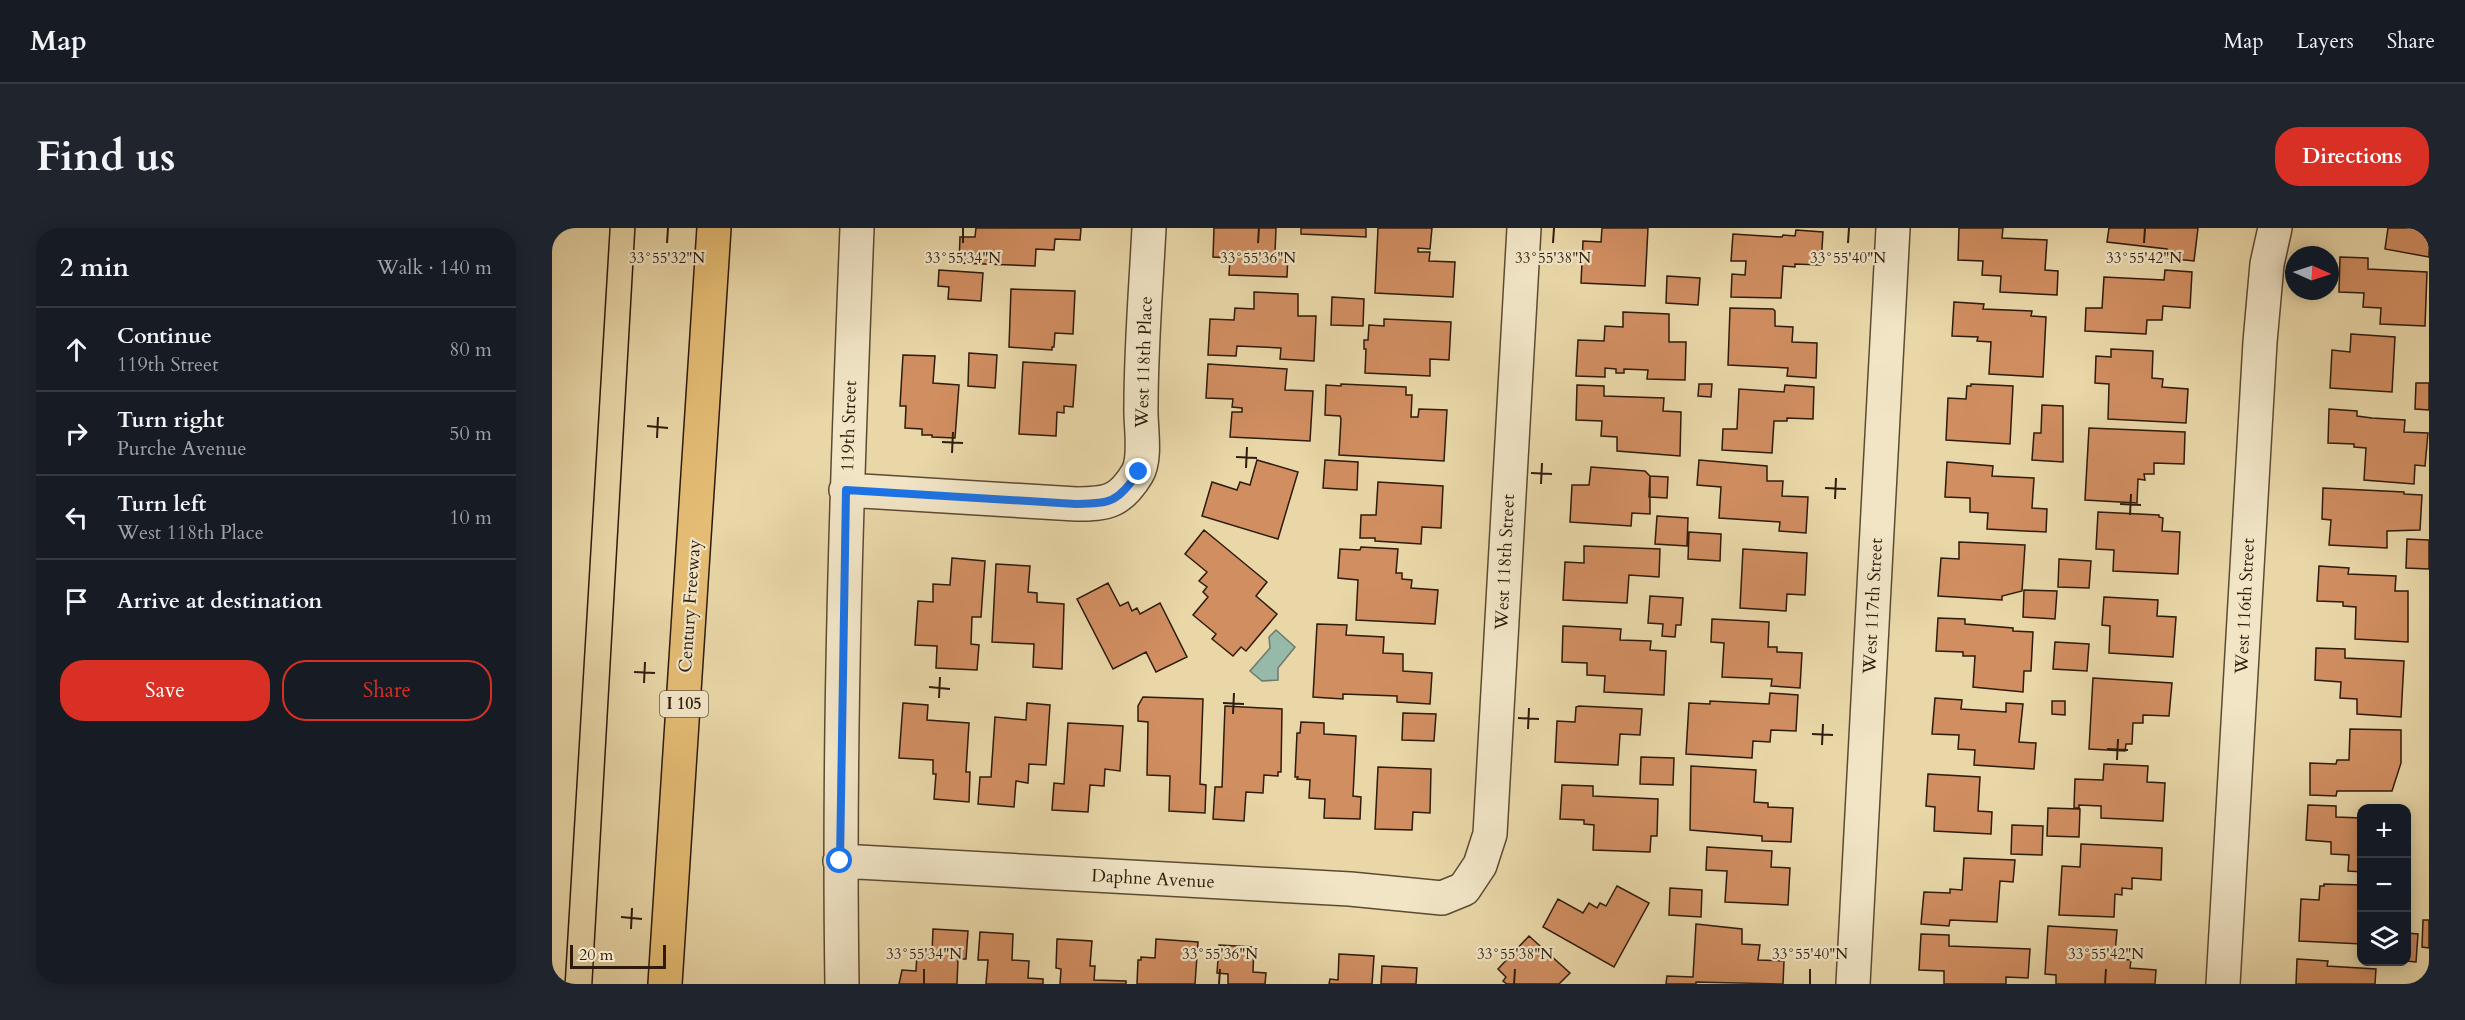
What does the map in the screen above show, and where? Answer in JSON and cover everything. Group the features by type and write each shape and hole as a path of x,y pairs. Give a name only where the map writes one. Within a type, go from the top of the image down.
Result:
{"highway":[{"name":"Century Freeway","path":"665,984 714,228"}],"street":[{"name":"119th Street","path":"842,984 840,861 846,490 858,228"},
{"name":"West 118th Place","path":"846,490 1076,504 1106,504 1124,491 1139,472 1142,441 1140,408 1149,228"},
{"name":"West 118th Street","path":"1464,889 1480,865 1490,834 1524,228"},
{"name":"West 117th Street","path":"1853,984 1893,228"},
{"name":"West 116th Street","path":"2223,984 2260,342 2267,264 2275,228"},
{"name":"Daphne Avenue","path":"840,861 1350,889 1442,898 1464,889"}],"shaded area":[{"path":"1276,630 1295,647 1278,668 1278,680 1262,681 1250,671 1270,648 1269,637"}],"building":[{"path":"976,228 1081,228 1080,240 1055,239 1054,250 1036,249 1035,266 959,263 960,237 975,237"},
{"path":"1214,228 1276,228 1275,253 1288,254 1287,277 1229,275 1230,258 1213,257"},
{"path":"1301,228 1366,228 1366,237 1301,234"},
{"path":"1378,228 1432,228 1430,249 1418,248 1418,252 1430,252 1429,261 1455,262 1453,297 1375,293"},
{"path":"1602,228 1648,228 1645,286 1581,283 1583,241 1601,242"},
{"path":"1959,228 2003,228 2002,238 2047,240 2045,270 2058,271 2057,295 2000,292 2001,276 1982,275 1983,261 1958,260"},
{"path":"2109,228 2198,228 2194,261 2166,258 2167,249 2107,242"},
{"path":"2388,228 2429,228 2429,257 2385,249"},
{"path":"1796,230 1823,232 1821,265 1783,266 1781,298 1731,297 1732,274 1745,275 1746,261 1731,261 1733,234 1782,237 1783,235 1795,236"},
{"path":"2340,257 2368,258 2368,269 2427,272 2425,326 2380,324 2381,308 2363,307 2364,293 2339,292"},
{"path":"939,270 983,273 981,301 948,299 949,287 938,286"},
{"path":"2165,270 2192,272 2190,308 2163,306 2162,320 2147,320 2146,334 2085,331 2086,308 2102,308 2104,277 2164,280"},
{"path":"1667,276 1700,278 1698,305 1666,303"},
{"path":"1011,289 1075,291 1073,334 1055,333 1052,350 1009,347"},
{"path":"1254,292 1298,294 1298,316 1316,316 1314,361 1280,359 1281,348 1237,346 1236,356 1208,355 1210,319 1234,320 1235,308 1254,309"},
{"path":"1332,297 1364,299 1363,326 1331,325"},
{"path":"1954,302 1984,304 1983,309 2032,311 2031,316 2046,317 2043,377 1989,374 1991,342 1977,341 1978,337 1952,336"},
{"path":"1730,308 1773,309 1775,326 1793,327 1792,342 1817,343 1816,378 1787,376 1788,368 1728,365"},
{"path":"1623,312 1669,314 1669,342 1686,342 1685,380 1647,379 1648,370 1624,369 1624,373 1616,373 1616,369 1605,368 1605,377 1576,376 1578,340 1604,341 1605,326 1623,327"},
{"path":"1384,319 1451,322 1449,360 1430,359 1430,376 1365,373 1364,340 1368,340 1369,325 1384,326"},
{"path":"2351,334 2395,337 2392,392 2330,388 2332,350 2350,352"},
{"path":"2111,349 2153,351 2152,378 2163,379 2162,387 2188,389 2186,423 2108,419 2109,384 2095,383 2096,356 2111,357"},
{"path":"969,353 997,355 995,388 968,386"},
{"path":"903,355 935,356 933,383 959,385 955,438 922,435 922,429 905,428 906,406 900,406"},
{"path":"1023,362 1076,365 1073,407 1064,406 1064,413 1057,412 1056,436 1019,434"},
{"path":"1208,364 1287,369 1285,390 1313,391 1310,441 1230,437 1232,412 1242,412 1242,408 1232,407 1233,399 1206,398"},
{"path":"2416,383 2429,383 2429,410 2415,409"},
{"path":"1341,384 1406,387 1406,395 1412,395 1411,417 1418,417 1419,409 1447,410 1444,461 1339,455 1340,416 1325,415 1326,385 1341,386"},
{"path":"1699,384 1712,384 1711,397 1698,396"},
{"path":"1971,384 2013,386 2010,444 1946,440 1948,398 1966,399 1967,386"},
{"path":"1577,385 1604,386 1604,396 1664,398 1663,411 1681,412 1680,456 1617,451 1617,437 1601,436 1602,421 1576,420"},
{"path":"1785,385 1814,387 1813,419 1787,418 1787,421 1774,421 1772,453 1722,450 1723,429 1737,429 1739,389 1784,392"},
{"path":"2042,405 2063,406 2063,462 2032,460 2034,433 2041,433"},
{"path":"2329,409 2357,411 2357,416 2405,420 2404,432 2428,433 2425,466 2415,465 2414,484 2364,480 2366,448 2354,447 2354,444 2328,443"},
{"path":"2089,428 2185,432 2184,464 2154,463 2154,474 2144,474 2145,480 2138,479 2137,503 2085,500"},
{"path":"1257,460 1298,472 1278,539 1202,516 1212,482 1237,490 1240,482 1250,485"},
{"path":"1325,460 1358,462 1357,490 1323,488"},
{"path":"1699,460 1767,466 1767,481 1783,481 1782,496 1808,497 1806,533 1779,531 1780,522 1719,518 1721,487 1697,485"},
{"path":"1947,462 1993,466 1992,476 2034,478 2032,508 2047,509 2046,532 1987,529 1988,513 1970,512 1970,498 1945,497"},
{"path":"1591,467 1645,471 1650,476 1650,514 1632,513 1631,526 1570,522 1572,485 1589,485"},
{"path":"1650,476 1668,477 1667,498 1649,497"},
{"path":"1378,482 1443,486 1441,528 1422,527 1421,544 1360,538 1361,515 1376,515"},
{"path":"2323,488 2422,495 2420,530 2387,531 2387,548 2329,545 2331,520 2322,519"},
{"path":"2098,512 2159,515 2163,518 2162,531 2180,532 2178,574 2113,571 2114,550 2096,549"},
{"path":"1657,516 1688,518 1687,546 1655,544"},
{"path":"1204,530 1267,582 1256,596 1277,614 1246,651 1241,647 1233,656 1212,639 1216,634 1193,615 1208,597 1203,592 1207,587 1199,581 1207,572 1185,554"},
{"path":"1689,532 1721,534 1720,561 1688,559"},
{"path":"2407,539 2429,540 2429,569 2406,568"},
{"path":"1959,542 2025,545 2022,591 2002,596 2002,600 1938,596 1941,558 1959,559"},
{"path":"1584,546 1660,549 1659,577 1629,575 1627,603 1563,600 1565,562 1584,563"},
{"path":"1361,547 1398,549 1396,573 1402,573 1402,579 1412,580 1411,588 1438,590 1435,624 1356,620 1358,580 1338,578 1340,549 1360,550"},
{"path":"1743,549 1807,553 1805,595 1787,594 1786,611 1740,608"},
{"path":"952,558 985,561 981,617 972,617 971,644 979,645 977,670 936,668 937,646 915,645 918,601 933,602 933,584 950,585"},
{"path":"2059,559 2091,561 2089,588 2058,587"},
{"path":"996,564 1030,566 1028,592 1037,593 1037,602 1064,604 1062,669 1033,667 1034,644 992,642"},
{"path":"2319,566 2349,568 2348,574 2396,576 2395,591 2408,591 2408,642 2355,639 2356,607 2343,606 2343,602 2317,601"},
{"path":"1108,583 1120,606 1128,602 1132,611 1137,608 1140,614 1160,603 1187,657 1156,672 1146,652 1113,669 1077,599"},
{"path":"2024,590 2057,591 2055,619 2023,617"},
{"path":"1650,596 1683,598 1681,625 1676,625 1675,637 1662,636 1663,624 1648,623"},
{"path":"2104,597 2158,600 2157,616 2176,617 2173,657 2109,653 2110,626 2102,625"},
{"path":"1938,618 1965,619 1965,624 2033,632 2031,671 2024,671 2023,692 1973,687 1975,656 1963,656 1963,652 1936,651"},
{"path":"1712,619 1769,622 1768,647 1777,647 1777,652 1802,653 1800,688 1771,686 1772,679 1722,677 1724,643 1711,642"},
{"path":"1317,624 1347,625 1346,635 1384,637 1383,653 1403,654 1403,671 1432,673 1430,704 1397,702 1397,696 1343,694 1343,699 1313,697"},
{"path":"1563,626 1621,629 1620,640 1651,641 1650,650 1666,651 1664,695 1604,692 1605,676 1587,675 1587,663 1562,662"},
{"path":"2055,642 2089,644 2087,671 2053,669"},
{"path":"2316,648 2345,649 2345,658 2404,661 2401,717 2357,714 2357,699 2340,698 2341,682 2315,680"},
{"path":"2093,678 2172,683 2169,716 2143,715 2143,723 2133,723 2132,744 2126,744 2125,751 2089,749"},
{"path":"1770,693 1798,695 1796,731 1771,730 1770,742 1753,741 1752,758 1686,754 1689,703 1710,704 1710,701 1769,704"},
{"path":"1143,697 1203,699 1200,784 1206,785 1205,813 1169,811 1170,776 1147,775 1148,722 1138,721 1138,706"},
{"path":"1935,698 1962,700 1961,709 2006,712 2006,703 2023,704 2019,742 2036,743 2034,769 1974,765 1975,750 1958,749 1959,735 1932,734"},
{"path":"2052,701 2065,701 2065,715 2052,714"},
{"path":"903,703 928,705 927,720 969,723 966,772 970,772 969,802 934,799 936,774 933,774 933,760 899,758"},
{"path":"1027,703 1050,705 1046,765 1029,764 1028,783 1016,781 1014,807 978,804 980,777 991,777 995,717 1026,720"},
{"path":"1225,706 1282,709 1281,772 1278,772 1278,776 1264,775 1263,793 1246,792 1244,821 1213,819 1215,787 1222,787"},
{"path":"1576,707 1642,709 1640,735 1620,734 1618,765 1555,762 1557,721 1575,722"},
{"path":"1403,713 1436,714 1434,741 1402,740"},
{"path":"1301,722 1324,723 1324,734 1356,736 1353,796 1361,797 1360,819 1324,818 1325,799 1309,798 1310,780 1295,777 1297,733 1300,733"},
{"path":"1068,723 1123,726 1120,771 1105,769 1104,786 1090,785 1088,812 1052,810 1054,783 1064,784"},
{"path":"2350,729 2401,730 2401,763 2392,791 2337,791 2336,796 2310,795 2310,763 2336,764 2337,760 2349,760"},
{"path":"1641,757 1674,758 1673,785 1640,784"},
{"path":"2104,764 2148,766 2147,782 2165,783 2163,821 2101,818 2101,806 2079,805 2079,808 2074,808 2075,779 2103,780"},
{"path":"1691,766 1756,770 1754,802 1768,803 1768,807 1793,808 1791,842 1762,841 1762,836 1690,830"},
{"path":"1378,767 1431,769 1430,813 1413,812 1412,830 1375,829"},
{"path":"1928,774 1980,777 1978,811 1992,812 1991,834 1934,831 1935,807 1926,806"},
{"path":"1562,785 1593,786 1593,796 1658,799 1657,836 1651,836 1650,852 1593,850 1594,825 1584,824 1584,820 1560,819"},
{"path":"2308,805 2336,806 2336,817 2357,818 2357,872 2348,871 2349,855 2331,854 2331,842 2306,840"},
{"path":"2048,808 2080,809 2079,837 2047,836"},
{"path":"2012,825 2043,826 2042,855 2011,854"},
{"path":"2081,844 2162,848 2161,880 2132,878 2132,889 2122,888 2122,895 2115,894 2114,917 2059,915 2062,866 2080,867"},
{"path":"1707,847 1772,851 1771,867 1790,868 1788,905 1725,902 1727,871 1706,870"},
{"path":"1964,858 2015,860 2013,882 2000,881 1997,922 1950,920 1949,926 1921,924 1924,892 1950,893 1950,889 1962,890"},
{"path":"2324,884 2357,885 2357,944 2299,941 2301,899 2319,900 2320,886"},
{"path":"1617,886 1649,903 1614,967 1543,927 1558,899 1583,913 1589,903 1597,908 1600,903 1606,906"},
{"path":"1670,888 1702,890 1701,917 1669,915"},
{"path":"2423,920 2429,920 2429,948 2422,947"},
{"path":"1696,924 1742,929 1742,944 1760,945 1758,960 1784,961 1783,984 1696,982 1696,984 1666,984 1667,976 1693,977"},
{"path":"2048,926 2117,930 2115,953 2121,953 2120,959 2131,960 2130,968 2156,970 2155,984 2056,984 2056,975 2045,974"},
{"path":"933,929 968,931 966,959 958,959 957,984 899,984 902,970 916,971 917,953 932,954"},
{"path":"980,932 1013,934 1012,960 1029,961 1028,978 1043,979 1043,984 986,984 988,960 978,960"},
{"path":"2411,933 2418,934 2416,962 2411,962"},
{"path":"1921,934 1949,935 1949,946 2030,949 2028,978 2006,977 2006,984 1944,984 1944,971 1919,970"},
{"path":"1529,936 1570,973 1559,984 1507,984 1503,981 1506,977 1498,969"},
{"path":"1057,939 1092,941 1090,966 1095,966 1094,980 1126,981 1126,984 1060,984 1061,969 1056,968"},
{"path":"1156,939 1198,942 1195,984 1137,984 1138,960 1141,960 1141,957 1155,958"},
{"path":"1219,945 1254,947 1253,972 1266,973 1265,984 1228,984 1228,974 1217,973"},
{"path":"1339,954 1374,956 1372,984 1329,984 1330,979 1338,980"},
{"path":"2297,959 2328,961 2327,966 2376,969 2375,984 2296,984"},
{"path":"1382,966 1417,968 1416,984 1381,984"}],"tram line":[{"path":"565,984 610,228"},
{"path":"592,984 635,228"}],"route":[{"path":"840,861 846,490 1106,504 1124,491 1139,472"}]}
